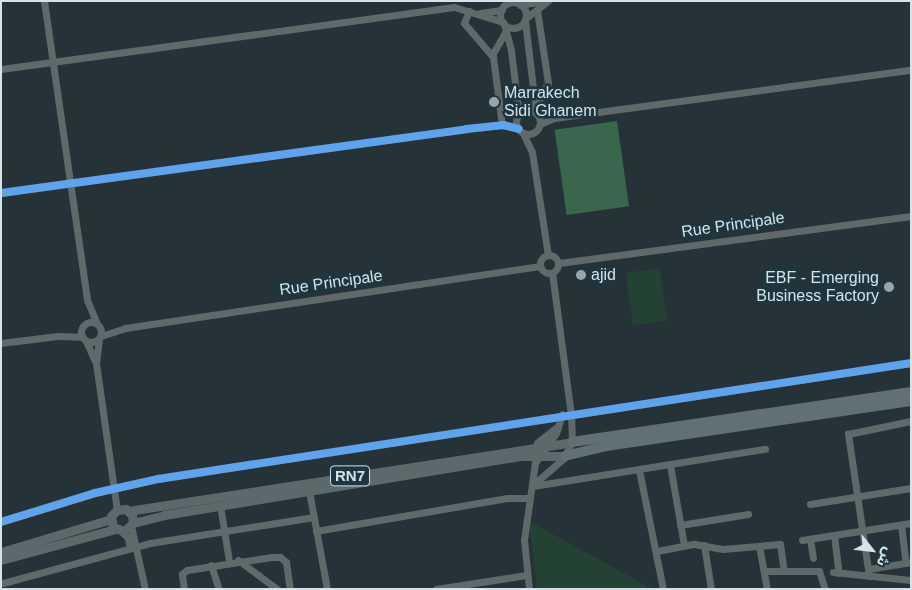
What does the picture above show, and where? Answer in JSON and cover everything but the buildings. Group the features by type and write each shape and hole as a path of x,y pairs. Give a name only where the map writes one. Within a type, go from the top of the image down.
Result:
{"highway":[{"name":"RN7","path":"572,442 911,392"},
{"name":"RN7","path":"565,456 606,446 911,401"}],"main road":[{"path":"532,446 557,428"},
{"name":"RN7","path":"117,510 128,511 532,446 572,442"},
{"name":"RN7","path":"1,560 118,530 132,524 220,505 519,456 565,456"},
{"path":"1,552 111,519 117,510"},
{"path":"128,511 132,524"},
{"path":"111,519 118,530"}],"street":[{"path":"44,1 87,300 84,339 96,364"},
{"path":"477,13 502,10 512,3 520,5 543,1"},
{"path":"1,69 452,4 504,26 515,28 548,1"},
{"path":"520,5 525,19 536,112 540,124"},
{"path":"502,10 521,131 532,152"},
{"path":"536,112 548,83 537,10"},
{"path":"469,11 464,23 492,55"},
{"path":"503,125 492,55 504,26"},
{"path":"548,255 532,152 535,132 540,124 554,118 911,70"},
{"path":"1,193 503,125 527,110 554,118"},
{"path":"503,125 521,131 535,132"},
{"name":"Rue Principale","path":"558,263 911,216"},
{"path":"534,485 565,456 572,442 571,415 552,273 558,263 555,257 548,255"},
{"path":"548,255 541,260 540,266 543,271 552,273"},
{"name":"Rue Principale","path":"125,328 540,266"},
{"path":"87,300 98,324 100,338 96,364 117,510"},
{"path":"58,336 84,325 98,324 125,328"},
{"path":"1,343 58,336 84,339 100,338 125,328"},
{"path":"1,522 113,488 561,416 911,363"},
{"path":"528,589 523,548 538,456 548,444 569,403"},
{"path":"868,572 848,434 911,421"},
{"path":"534,485 765,450"},
{"path":"670,465 684,545"},
{"path":"639,470 663,589"},
{"path":"810,504 911,488"},
{"path":"309,491 327,589"},
{"path":"316,530 507,498 530,498"},
{"path":"220,505 229,561"},
{"path":"680,524 748,514"},
{"path":"3,583 134,547 224,530 314,517"},
{"path":"813,558 806,539 911,523"},
{"path":"132,524 134,547 145,589"},
{"path":"834,535 836,573 868,572 908,562 900,525"},
{"path":"118,530 134,547"},
{"path":"656,551 684,545 704,545 723,549 780,544 784,571"},
{"path":"704,545 712,589"},
{"path":"759,546 767,589"},
{"path":"184,589 183,573 229,561 280,557 286,562 290,589"},
{"path":"238,560 277,589"},
{"path":"211,565 217,588"},
{"path":"764,571 819,572 825,589"},
{"path":"868,572 911,580"},
{"path":"436,589 475,586 526,575"}],"green space":[{"path":"617,121 629,206 567,215 555,130"},
{"path":"660,268 667,320 633,325 625,273"},
{"path":"529,521 653,589 537,589"}],"cycle path":[{"path":"1,193 466,129 503,125 519,129"},
{"path":"1,522 95,493 158,479 911,363"}],"place":[{"name":"Marrakech Sidi Ghanem","path":"494,102"},
{"name":"ajid","path":"581,275"},
{"name":"EBF - Emerging Business Factory","path":"889,287"}]}
